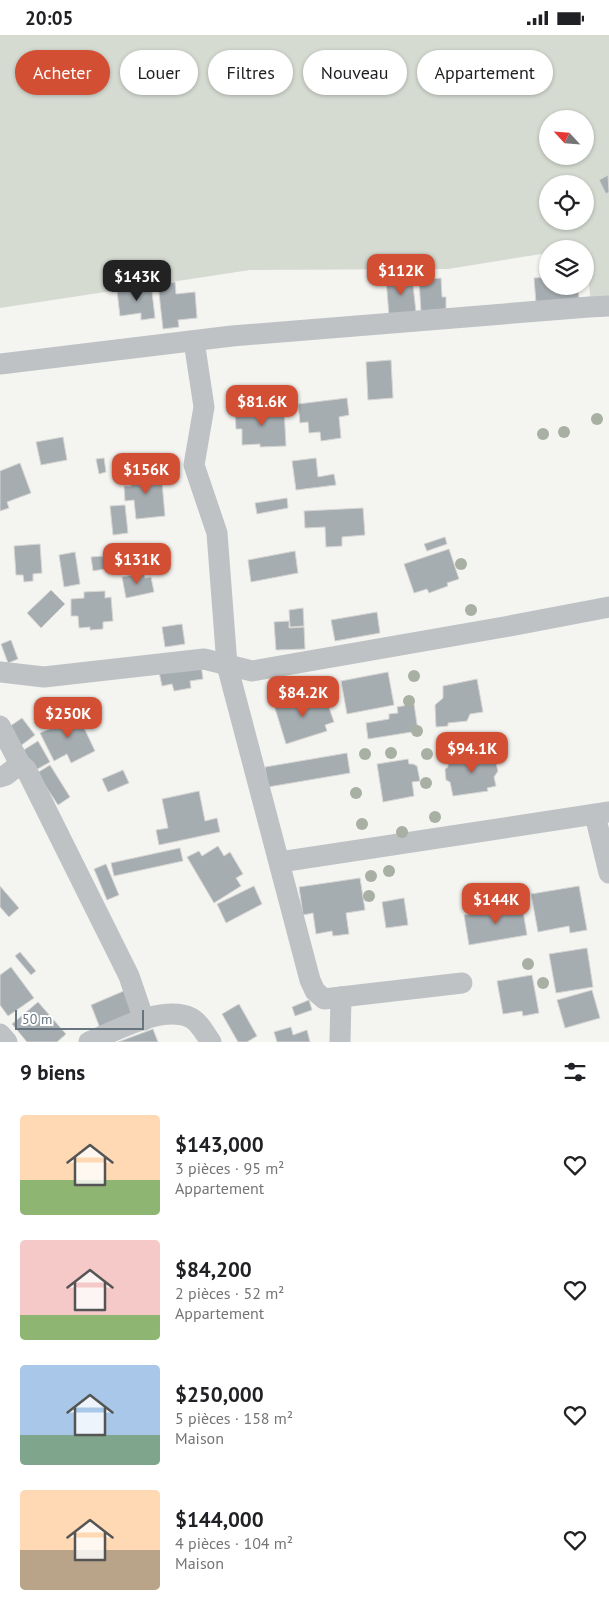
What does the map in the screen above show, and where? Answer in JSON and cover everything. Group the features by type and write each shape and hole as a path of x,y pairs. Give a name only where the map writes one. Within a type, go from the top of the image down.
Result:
{"street":[{"path":"0,364 242,335 609,306"},
{"path":"194,341 204,407 194,465 217,533 227,665 310,980 315,991 324,999 462,983"},
{"path":"0,672 44,677 204,659 252,671 609,607"},
{"path":"0,726 20,764 26,769 36,787 98,911 111,942 129,975 144,1020"},
{"path":"0,777 6,775 20,764"},
{"path":"280,862 602,814 609,873"},
{"path":"340,1042 341,997"},
{"path":"88,1042 158,1015 172,1013 192,1018 211,1042"},
{"path":"0,1034 7,1042"}],"shaded area":[{"path":"0,35 609,35 609,312 592,313 590,295 594,295 594,240 539,240 539,254 448,269 250,270 0,308"}],"building":[{"path":"608,175 609,192 606,194 599,180"},
{"path":"412,277 416,312 389,315 386,279"},
{"path":"441,278 442,297 446,297 446,309 421,311 419,280"},
{"path":"534,278 539,278 539,295 579,295 579,301 536,303"},
{"path":"175,282 176,294 195,292 197,318 178,320 179,327 163,329 158,284"},
{"path":"151,283 155,318 141,320 141,313 120,316 117,291 138,288 137,284"},
{"path":"391,360 393,398 368,400 366,362"},
{"path":"347,398 349,415 339,417 341,438 321,441 320,432 309,433 308,422 300,423 298,404"},
{"path":"284,408 286,446 260,447 260,444 242,445 242,429 236,429 235,410"},
{"path":"63,437 67,460 41,465 36,442"},
{"path":"104,458 106,472 99,474 96,459"},
{"path":"316,458 318,477 334,474 336,485 296,490 292,461"},
{"path":"20,463 31,493 7,502 9,508 0,511 0,471"},
{"path":"161,471 165,516 136,519 134,500 125,501 124,486 131,486 130,474"},
{"path":"287,498 288,508 257,514 255,503"},
{"path":"125,505 128,533 113,535 110,506"},
{"path":"363,508 365,535 342,537 342,546 326,547 325,527 305,528 304,511"},
{"path":"445,537 447,544 427,551 424,544"},
{"path":"40,544 42,573 33,574 33,581 24,582 23,575 16,575 14,546"},
{"path":"449,549 459,579 447,583 448,586 429,593 427,589 414,593 404,564"},
{"path":"295,551 298,573 251,582 248,560"},
{"path":"75,552 80,584 64,587 59,555"},
{"path":"103,556 105,569 93,571 91,557"},
{"path":"144,573 145,578 151,577 154,592 126,598 122,577"},
{"path":"51,590 65,604 41,628 27,613"},
{"path":"105,591 105,598 111,597 113,621 103,622 103,629 90,630 90,627 79,628 78,616 71,616 71,599 84,598 84,592"},
{"path":"303,608 304,626 290,627 289,610"},
{"path":"377,612 380,633 335,641 331,620"},
{"path":"289,621 289,628 304,627 305,649 276,650 274,622"},
{"path":"182,624 185,644 165,647 162,627"},
{"path":"11,640 18,659 8,663 1,644"},
{"path":"201,665 203,679 190,681 191,688 174,691 172,684 162,686 159,672"},
{"path":"388,672 394,705 347,714 341,681"},
{"path":"477,679 483,712 470,714 467,721 448,723 448,726 436,727 435,705 443,698 443,686"},
{"path":"306,694 309,704 326,699 334,722 325,725 327,731 286,744 274,705"},
{"path":"414,704 418,731 368,739 366,723 389,719 389,714 398,713 397,707"},
{"path":"76,711 95,751 71,763 67,754 54,761 40,733 54,727 52,723"},
{"path":"22,718 35,735 19,747 6,729"},
{"path":"38,741 50,762 34,771 22,751"},
{"path":"478,752 486,758 494,756 498,771 494,777 496,786 487,788 488,791 453,796 450,782 446,780 445,769 448,767 448,762 460,760 461,756"},
{"path":"347,753 350,773 268,787 265,767"},
{"path":"408,759 409,764 417,766 420,781 412,782 414,796 383,802 377,764"},
{"path":"50,765 70,797 58,805 37,773"},
{"path":"123,770 129,783 108,792 102,779"},
{"path":"199,791 205,821 217,818 220,832 159,845 156,830 168,828 162,799"},
{"path":"218,846 224,856 230,852 243,874 236,878 241,886 214,903 187,857 199,851 202,856"},
{"path":"180,848 183,861 114,876 111,863"},
{"path":"106,864 119,895 107,900 94,869"},
{"path":"360,878 365,910 346,913 349,934 333,936 332,931 316,934 313,913 303,915 299,887"},
{"path":"0,886 19,908 9,917 0,907"},
{"path":"254,886 262,904 226,923 217,904"},
{"path":"579,886 587,930 570,933 569,926 538,932 531,894"},
{"path":"404,898 408,925 386,928 382,902"},
{"path":"522,905 527,935 469,945 464,915"},
{"path":"587,948 593,987 556,993 549,954"},
{"path":"20,952 36,971 31,975 15,956"},
{"path":"11,967 34,998 8,1016 0,1005 0,975"},
{"path":"532,975 539,1013 523,1016 522,1011 503,1014 497,981"},
{"path":"126,990 138,1018 100,1028 91,1005"},
{"path":"592,990 600,1018 565,1028 557,1000"},
{"path":"309,1000 312,1010 295,1016 292,1007"},
{"path":"38,1002 66,1034 57,1042 27,1042 12,1024"},
{"path":"239,1004 257,1036 247,1042 238,1042 222,1014"},
{"path":"291,1027 293,1035 307,1030 310,1042 277,1042 274,1032"},
{"path":"153,1029 158,1042 118,1042"}]}
